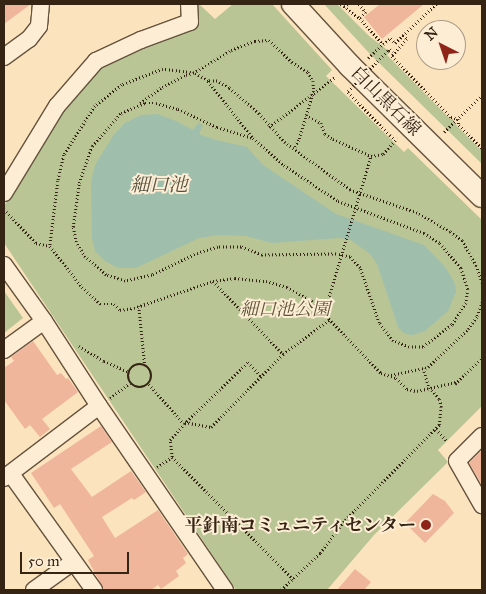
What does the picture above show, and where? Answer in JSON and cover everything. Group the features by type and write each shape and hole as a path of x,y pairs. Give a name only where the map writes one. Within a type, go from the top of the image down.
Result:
{"street":[{"path":"4,57 28,39 39,26 41,4"},
{"path":"4,193 56,106 96,61 141,40 190,22 189,4"},
{"name":"白山黒石線","path":"293,4 350,66 482,196"},
{"path":"4,265 44,321 98,406 225,590"},
{"path":"4,350 44,321"},
{"path":"94,590 7,476 98,406"},
{"path":"482,436 457,461 482,505"},
{"path":"34,590 73,562"}],"path":[{"path":"340,4 360,18 383,44"},
{"path":"344,7 348,4"},
{"path":"359,4 366,12 360,18"},
{"path":"367,59 391,38 395,43 436,4"},
{"path":"403,36 407,39 393,52 395,53 392,56 451,117 458,119"},
{"path":"50,246 58,181 64,155 95,106 122,85 163,69 193,73 208,81 253,138 284,165 355,210 434,237 461,268 468,289 466,303 452,325 433,342 418,347 400,345 388,337 379,323 360,268 350,257 327,253 306,256 262,255 241,248 218,247 198,253 152,276 133,280 112,279 99,271 85,257 75,236 74,218 79,183 87,157 99,136 121,113 137,105 162,87 186,74 193,73 231,50 255,41 269,40 292,62 308,72 314,81 306,116 294,150"},
{"path":"393,52 390,49 348,92 395,140"},
{"path":"270,127 338,74"},
{"path":"208,81 217,81 229,88 259,114 294,150 350,190 417,213 450,232 462,241 476,266 482,283"},
{"path":"441,134 482,94"},
{"path":"137,105 145,103 166,105 218,127 253,138"},
{"path":"306,116 321,123 325,134 333,139 371,155 383,154 400,135"},
{"path":"458,119 460,125 482,148"},
{"path":"324,313 371,155"},
{"path":"4,209 36,243 50,246 82,287 100,304 114,304 120,310 139,306 212,281 235,278 266,280 297,292 324,313 384,375 396,378 407,389 418,391 431,390 456,382 454,384 482,358"},
{"path":"212,281 283,354"},
{"path":"384,375 423,369 435,361 463,334 477,316 482,302"},
{"path":"139,306 145,366 151,373 149,384"},
{"path":"149,384 185,423 211,427 283,354 330,319"},
{"path":"65,354 79,346 129,372"},
{"path":"261,376 248,362 170,440 172,457 293,579"},
{"path":"129,372 136,365 145,366"},
{"path":"282,590 320,553 345,520 436,429 441,421 441,407 439,398 431,390 423,369"},
{"path":"129,372 130,383"},
{"path":"130,383 138,388 149,384"},
{"path":"98,406 130,383"},
{"path":"436,429 447,441"},
{"path":"146,475 172,457"}],"green space":[{"name":"細口池公園","path":"195,4 199,4 215,19 233,4 272,4 332,70 326,76 404,152 408,148 482,220 482,406 438,450 448,462 374,535 327,590 236,590 4,243 4,206 55,119 98,69 136,32 195,15"},
{"path":"324,4 337,4 369,36 390,52 387,55 450,119 453,119 457,126 482,151 482,164 370,54"},
{"path":"4,291 23,318 4,333"}],"water":[{"name":"細口池","path":"157,114 193,130 198,123 203,125 199,134 247,147 263,165 336,214 424,245 446,268 455,284 456,292 448,311 425,331 413,335 406,334 399,329 377,264 370,254 351,240 339,238 272,243 246,236 218,235 199,238 136,268 118,268 105,261 95,251 92,238 91,182 95,165 113,136 125,123 141,115"}],"building":[{"path":"4,4 31,4 4,24"},
{"path":"380,4 424,4 382,39 364,17"},
{"path":"33,341 57,375 61,373 66,379 68,378 78,392 42,419 50,429 40,437 30,425 25,429 4,400 4,368 14,361 11,357"},
{"path":"101,426 112,442 71,469 92,497 131,471 146,492 134,500 132,498 102,517 115,538 158,510 188,554 183,558 186,563 176,571 179,576 161,589 158,585 151,590 104,590 88,560 94,556 60,504 54,508 31,473"},
{"path":"482,450 482,485 469,463"},
{"path":"433,494 445,501 454,513 425,543 405,523"},
{"path":"355,569 371,582 364,590 337,590"}],"place":[{"name":"平針南コミュニティセンター","path":"426,525"}]}
